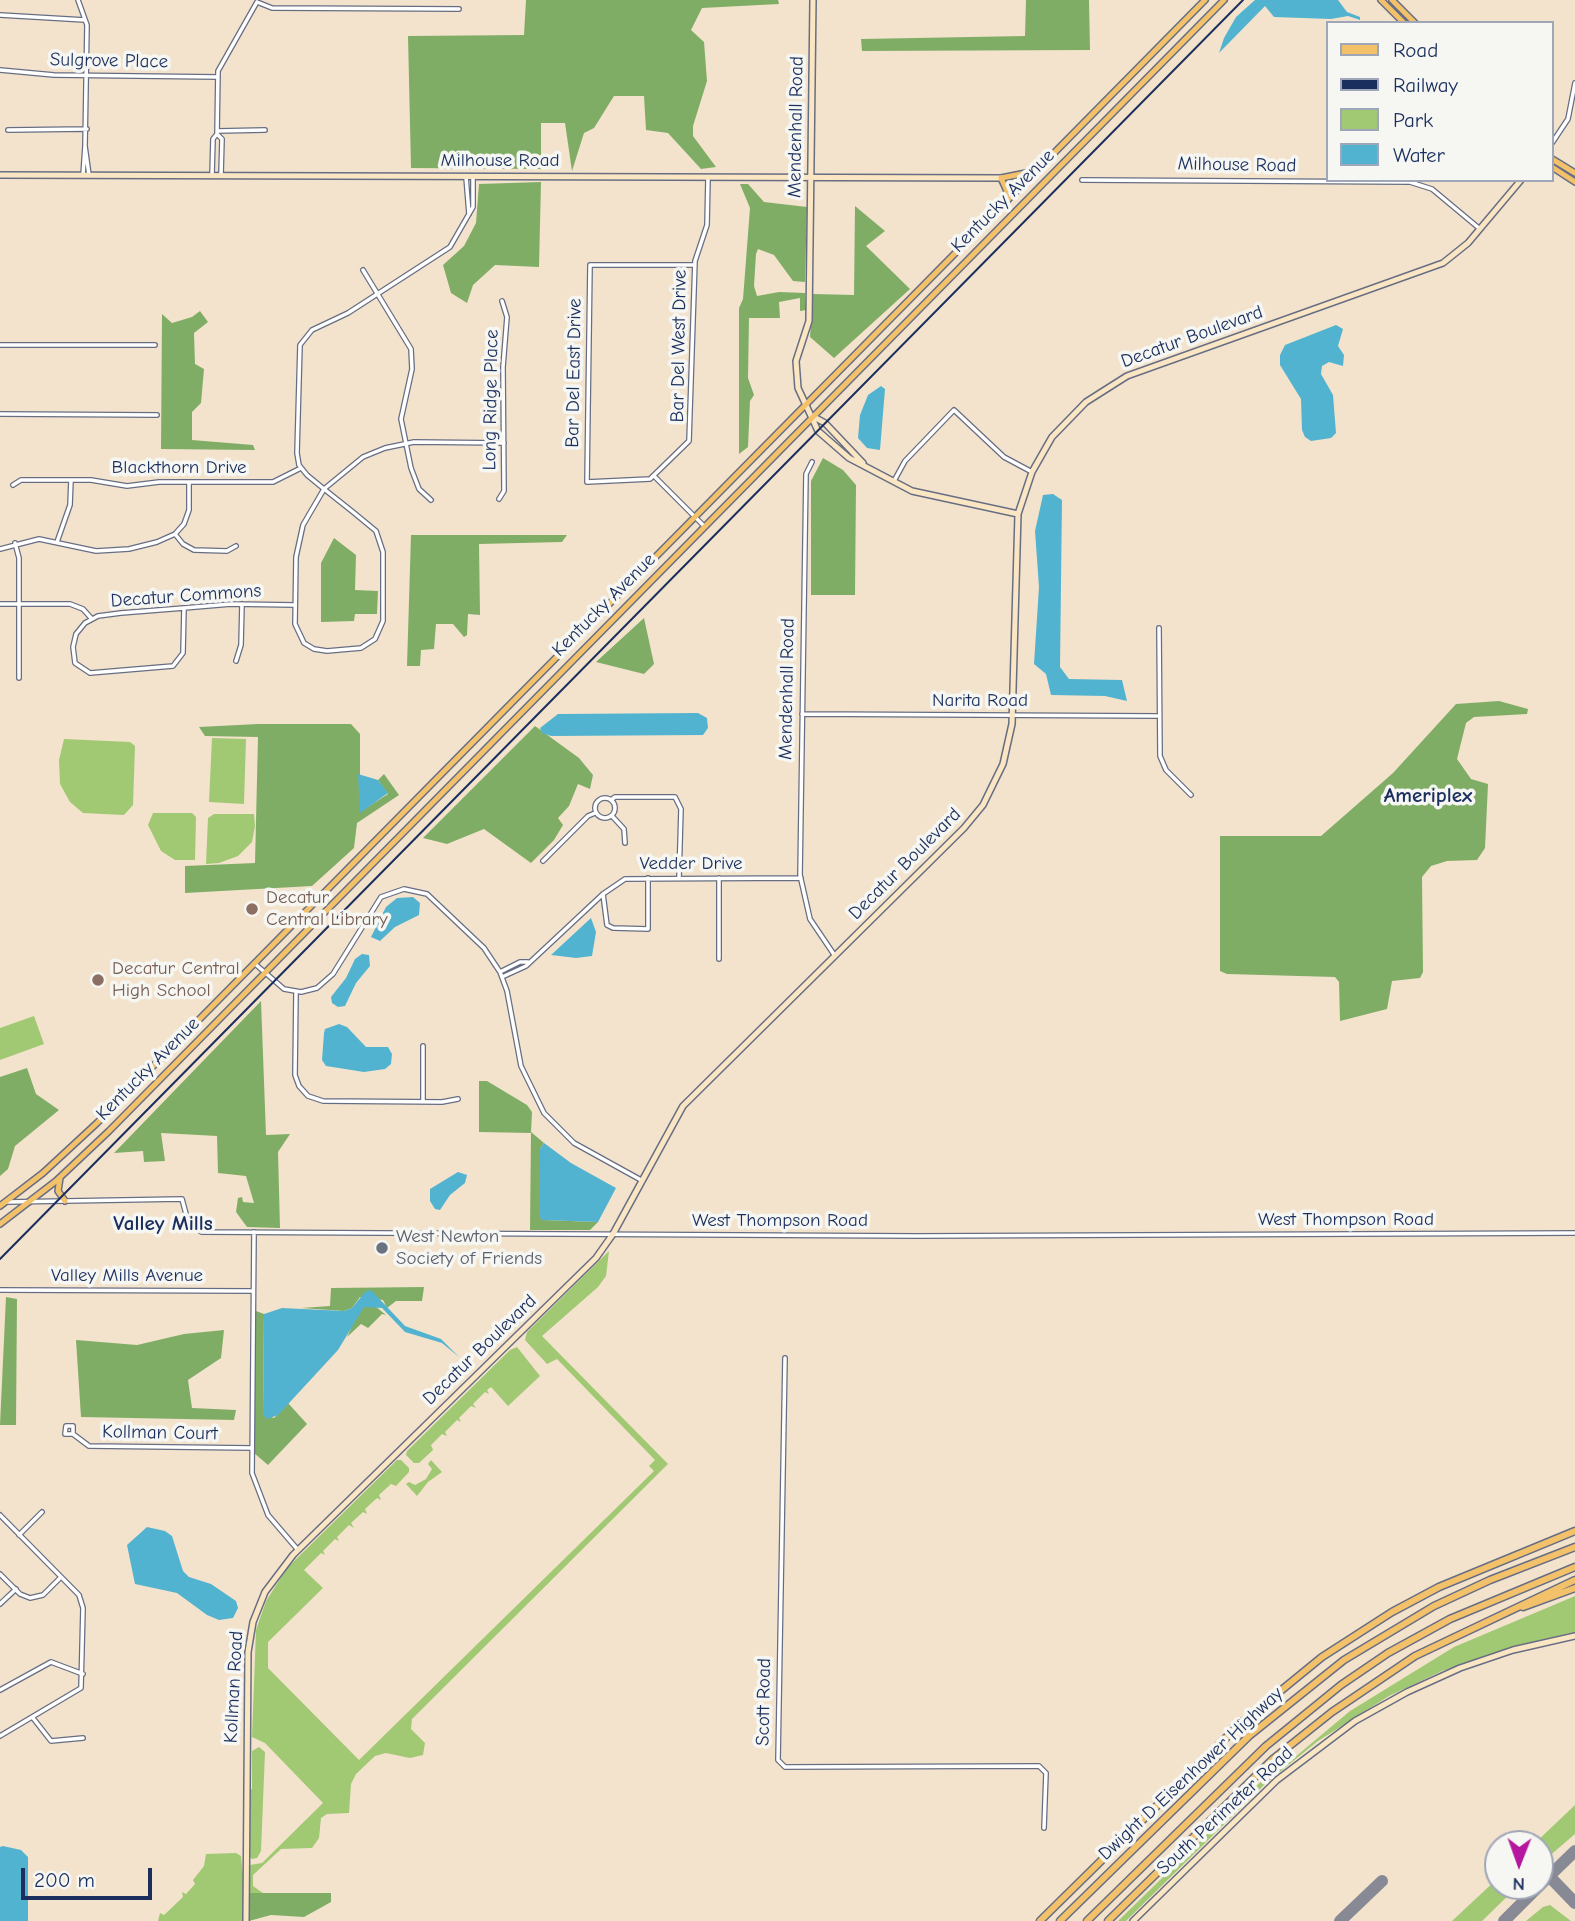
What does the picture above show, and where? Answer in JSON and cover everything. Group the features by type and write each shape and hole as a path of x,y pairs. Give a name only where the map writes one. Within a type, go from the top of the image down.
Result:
{"highway":[{"path":"1040,1921 1234,1729 1322,1657 1432,1590 1575,1531"},
{"name":"Dwight D Eisenhower Highway","path":"1060,1921 1256,1730 1343,1660 1434,1606 1496,1578 1575,1548"},
{"name":"Dwight D Eisenhower Highway","path":"1087,1921 1266,1746 1329,1694 1388,1653 1436,1626 1493,1599 1575,1567"},
{"path":"1108,1921 1273,1759 1332,1712 1407,1661 1575,1580"},
{"path":"1488,1620 1575,1588"}],"main road":[{"name":"Kentucky Avenue","path":"0,1206 83,1137 1205,0"},
{"name":"Kentucky Avenue","path":"0,1224 60,1178 1224,0"},
{"path":"1381,0 1402,21"},
{"path":"1392,0 1413,21"},
{"path":"1554,160 1575,173"},
{"path":"1554,168 1575,181"},
{"path":"1002,204 1007,191 1001,178 1035,171"},
{"path":"60,1178 58,1191 65,1200"}],"street":[{"path":"78,0 85,20 86,175"},
{"path":"428,0 428,9"},
{"name":"Mendenhall Road","path":"812,416 795,375 796,361 809,321 813,0"},
{"path":"212,175 214,139 217,132 218,77 224,60 258,1 272,8 459,9"},
{"path":"0,15 85,20"},
{"name":"Sulgrove Place","path":"0,70 87,76 218,77"},
{"path":"1554,140 1568,119 1575,83"},
{"path":"8,130 87,129"},
{"path":"217,132 265,130"},
{"path":"217,132 222,139 221,175"},
{"name":"Milhouse Road","path":"0,175 1001,178"},
{"path":"470,177 469,214 457,239 443,254 311,331 300,345 297,455 301,468 324,489 373,529 382,543 383,621 379,633 368,645 357,649 321,651 304,643 295,628 299,541 309,513 324,489 363,457 404,443 504,443"},
{"name":"Bar Del West Drive","path":"655,477 685,446 691,434 695,265 707,225 708,177"},
{"name":"Milhouse Road","path":"1082,180 1326,181"},
{"name":"Milhouse Road","path":"1410,182 1432,190 1480,229"},
{"path":"1480,229 1519,182"},
{"name":"Decatur Boulevard","path":"298,1550 593,1261 613,1234 683,1106 975,816 1003,764 1013,715 1018,514 1032,472 1063,424 1110,385 1136,372 1428,270 1456,254 1480,229"},
{"name":"Bar Del East Drive","path":"655,477 643,481 587,482 590,265 695,265"},
{"path":"363,270 405,337 412,355 411,376 401,413 404,443 419,489 432,500"},
{"name":"Long Ridge Place","path":"499,499 504,491 503,367 507,317 502,301"},
{"path":"0,345 155,345"},
{"path":"893,483 905,461 954,410 1009,461 1032,472"},
{"path":"0,414 157,415"},
{"path":"812,416 825,423 864,464"},
{"path":"812,416 818,431 849,458 864,464 893,483 929,496 1018,514"},
{"name":"Mendenhall Road","path":"812,462 806,474 801,878 809,917 835,956"},
{"name":"Blackthorn Drive","path":"13,485 21,480 71,480 127,486 189,482 273,482 301,468"},
{"path":"655,477 704,526"},
{"path":"57,542 70,506 71,480"},
{"path":"0,549 38,539 88,550 113,551 145,545 174,534 187,518 189,482"},
{"path":"174,534 183,544 194,550 227,551 236,546"},
{"path":"15,543 19,558 19,678"},
{"name":"Decatur Commons","path":"0,604 74,605 91,618 242,604 295,605"},
{"path":"236,661 241,645 242,604"},
{"path":"91,618 79,628 73,644 74,659 80,669 94,673 165,668 175,664 182,655 184,608"},
{"path":"1158,628 1157,716 1162,763 1191,795"},
{"name":"Narita Road","path":"802,714 1157,716"},
{"path":"595,813 597,801 602,798 611,800 615,797 675,797 681,809 679,877"},
{"path":"611,800 615,806 612,816"},
{"path":"595,813 603,818 612,816"},
{"path":"543,862 588,816 595,813"},
{"path":"612,816 624,829 625,843"},
{"path":"603,894 607,925 613,928 648,929 648,878"},
{"path":"719,878 719,959"},
{"name":"Vedder Drive","path":"502,977 523,968 603,894 625,879 801,878"},
{"path":"254,963 278,986 296,992 312,990 328,980 376,903 390,892 402,889 419,890 431,897 483,947 500,972 520,1066 542,1111 580,1147 641,1181"},
{"name":"Vedder Drive","path":"500,972 520,962 528,962"},
{"path":"296,992 295,1073 299,1086 309,1096 323,1101 423,1102 458,1099"},
{"path":"423,1046 423,1102"},
{"name":"West Thompson Road","path":"6,1202 182,1199 192,1228 202,1232 1575,1233"},
{"path":"254,1232 251,1448 253,1480 261,1503 277,1528 298,1550"},
{"name":"Valley Mills Avenue","path":"0,1290 254,1291"},
{"name":"Scott Road","path":"785,1358 778,1760 786,1767 1039,1766 1045,1773 1044,1828"},
{"name":"Kollman Court","path":"74,1434 88,1446 251,1448"},
{"path":"19,1535 42,1512"},
{"path":"0,1516 83,1602 81,1688 0,1736"},
{"name":"Kollman Road","path":"246,1921 249,1643 264,1595 277,1574 298,1550"},
{"path":"0,1574 26,1597 39,1597 61,1577"},
{"path":"0,1604 16,1589"},
{"name":"South Perimeter Road","path":"1133,1921 1277,1780 1355,1721 1452,1671 1513,1650 1575,1636"},
{"path":"0,1690 51,1662 83,1674"},
{"path":"33,1718 51,1741 83,1738"}],"green space":[{"path":"526,0 778,0 779,4 702,8 691,30 704,42 707,81 693,126 693,136 716,167 701,169 668,133 646,130 644,96 614,96 594,128 584,133 572,171 565,123 541,123 541,169 411,168 408,36 524,35"},
{"path":"1026,0 1089,0 1090,50 862,51 861,39 1025,36"},
{"path":"541,182 539,267 495,265 473,285 467,303 451,293 443,265 464,246 476,223 479,184"},
{"path":"740,184 748,184 764,202 807,207 805,282 793,281 774,255 758,249 756,254 754,286 757,296 779,292 805,293 806,310 800,311 800,298 779,302 780,318 749,318 748,378 754,395 750,401 748,447 739,454 739,308 743,299 750,208"},
{"path":"855,206 885,231 866,246 910,289 834,358 810,337 813,294 854,295"},
{"path":"200,311 208,322 194,333 195,364 204,369 201,403 192,412 192,440 253,445 255,450 161,449 162,314 172,323 192,317"},
{"path":"823,458 843,470 856,485 855,595 811,595 811,481"},
{"path":"411,535 567,535 562,542 479,544 480,615 468,614 467,635 464,637 453,624 436,624 434,649 421,650 420,666 407,666"},
{"path":"334,538 356,555 355,590 378,591 377,614 355,614 354,621 321,622 321,563"},
{"path":"644,618 654,664 644,674 596,662"},
{"path":"1499,701 1528,709 1527,714 1474,717 1466,723 1457,759 1471,779 1488,784 1485,848 1477,860 1447,861 1431,866 1422,877 1423,972 1420,978 1392,981 1387,1009 1340,1021 1339,982 1335,977 1227,974 1220,971 1220,836 1321,836 1393,773 1456,704"},
{"path":"351,724 360,734 360,812 388,794 378,780 384,774 399,795 357,823 354,848 312,886 185,893 185,866 255,863 258,737 205,736 199,727"},
{"path":"535,726 579,758 593,775 590,789 578,784 569,806 558,818 563,825 554,840 531,863 484,829 447,844 423,838"},
{"path":"212,738 246,739 244,804 209,802"},
{"path":"64,739 130,742 135,746 133,805 124,815 83,813 70,802 60,784 59,760"},
{"path":"153,813 192,813 196,817 195,860 175,860 161,851 148,825"},
{"path":"214,814 254,814 255,826 252,842 238,856 219,863 206,864 208,818"},
{"path":"261,1001 266,1135 290,1134 278,1152 280,1228 247,1227 236,1212 238,1198 242,1197 243,1202 254,1203 246,1176 218,1173 217,1136 161,1133 165,1161 144,1162 143,1151 114,1153"},
{"path":"34,1016 44,1044 0,1060 0,1028"},
{"path":"27,1068 36,1094 59,1110 15,1146 8,1169 0,1176 0,1077"},
{"path":"479,1081 487,1081 527,1105 532,1112 531,1132 544,1143 540,1149 543,1220 598,1222 590,1230 530,1230 531,1133 479,1132"},
{"path":"609,1251 606,1276 598,1287 542,1336 668,1464 412,1719 411,1729 425,1743 423,1755 410,1758 386,1753 375,1756 356,1774 351,1784 349,1813 327,1814 321,1818 319,1838 312,1848 281,1849 253,1875 253,1886 263,1893 249,1893 250,1865 262,1863 323,1803 265,1743 252,1737 256,1630 266,1601 287,1568 397,1460 401,1460 409,1468 409,1472 396,1486 391,1484 379,1495 381,1500 377,1498 365,1509 367,1514 363,1512 351,1523 354,1528 349,1525 337,1537 339,1541 335,1539 323,1551 325,1555 321,1553 304,1570 323,1588 268,1642 268,1668 359,1760 654,1471 649,1466 655,1460 557,1359 547,1364 525,1340 527,1332"},
{"path":"424,1287 422,1301 396,1301 387,1308 383,1300 360,1297 352,1308 344,1311 301,1308 330,1306 331,1288"},
{"path":"6,1297 17,1299 16,1425 0,1425"},
{"path":"375,1306 386,1315 382,1314 368,1328 361,1324 347,1337 358,1313 364,1307"},
{"path":"256,1311 264,1314 263,1414 274,1418 288,1403 307,1424 268,1465 254,1453"},
{"path":"224,1330 221,1358 188,1380 192,1408 236,1410 234,1420 81,1417 76,1340 137,1345 184,1334"},
{"path":"517,1347 540,1376 508,1406 491,1387 487,1390 489,1394 485,1392 473,1404 476,1408 471,1406 459,1418 461,1422 457,1420 445,1432 447,1436 442,1434 431,1445 433,1450 419,1463 414,1463 406,1455 407,1451 510,1350"},
{"path":"431,1460 442,1472 428,1482 417,1496 406,1484 409,1482 415,1485 426,1479 432,1469 428,1464"},
{"path":"1575,1596 1575,1632 1519,1645 1442,1671 1389,1696 1318,1741 1266,1783 1126,1921 1118,1921 1278,1765 1282,1768 1350,1711 1454,1647"},
{"path":"259,1747 265,1752 261,1851 257,1858 252,1859 249,1857 249,1790 252,1789 252,1751"},
{"path":"1575,1805 1575,1834 1554,1852 1554,1830 1549,1830"},
{"path":"236,1853 241,1856 243,1921 158,1921 160,1913 164,1915 183,1897 182,1892 186,1894 195,1884 193,1880 204,1866 206,1854"},
{"path":"1484,1891 1484,1900 1504,1900 1482,1921 1452,1921"},
{"path":"249,1893 331,1893 331,1902 304,1917 271,1915 249,1921"},
{"path":"1550,1905 1571,1921 1526,1921 1543,1907"}],"water":[{"path":"1255,0 1338,0 1347,12 1360,17 1360,20 1348,16 1331,19 1274,17 1265,6 1219,53 1236,17"},
{"path":"1336,325 1343,329 1338,346 1344,355 1343,366 1329,362 1322,366 1321,374 1333,395 1336,433 1331,438 1311,441 1305,437 1302,430 1301,399 1280,365 1280,355 1285,345"},
{"path":"881,386 885,389 880,450 867,448 858,438 860,415 868,395"},
{"path":"1053,494 1062,500 1060,667 1069,679 1122,680 1127,701 1105,696 1051,695 1046,674 1034,664 1039,587 1035,531 1043,495"},
{"path":"698,713 707,718 708,728 703,735 551,736 542,733 540,728 558,714"},
{"path":"358,774 378,780 388,793 360,813"},
{"path":"413,897 420,903 419,915 395,927 380,941 371,937 386,907 397,898"},
{"path":"591,918 596,932 592,956 576,958 551,955"},
{"path":"362,954 369,955 370,966 356,983 345,1006 338,1007 332,1003 331,997 346,978 355,959"},
{"path":"339,1024 347,1027 366,1047 388,1047 392,1054 391,1064 385,1069 364,1072 326,1066 322,1060 325,1029"},
{"path":"544,1143 571,1163 616,1188 598,1222 542,1220 539,1216 540,1149"},
{"path":"458,1172 467,1175 465,1183 450,1195 440,1210 435,1209 430,1201 430,1189"},
{"path":"371,1290 405,1326 441,1339 459,1357 442,1343 405,1332 382,1308 364,1307 338,1350 278,1415 267,1419 263,1414 264,1314 282,1308 344,1311 352,1308 365,1292"},
{"path":"147,1527 165,1531 172,1536 183,1571 189,1577 211,1584 236,1601 238,1608 233,1618 219,1620 207,1615 177,1593 135,1584 127,1545"},
{"path":"0,1847 21,1850 28,1857 28,1921 0,1921"}],"taxiway":[{"path":"1554,1871 1575,1851"},
{"path":"1340,1921 1382,1881"},
{"path":"1554,1881 1575,1903"},
{"path":"1504,1921 1525,1900"}],"railway":[{"path":"0,1259 1243,0"}],"place":[{"name":"Decatur Central Library","path":"252,909"},
{"name":"Decatur Central High School","path":"98,980"},
{"name":"West Newton Society of Friends","path":"382,1248"}],"district":[{"name":"Ameriplex","path":"1428,796"},
{"name":"Valley Mills","path":"163,1224"}]}
